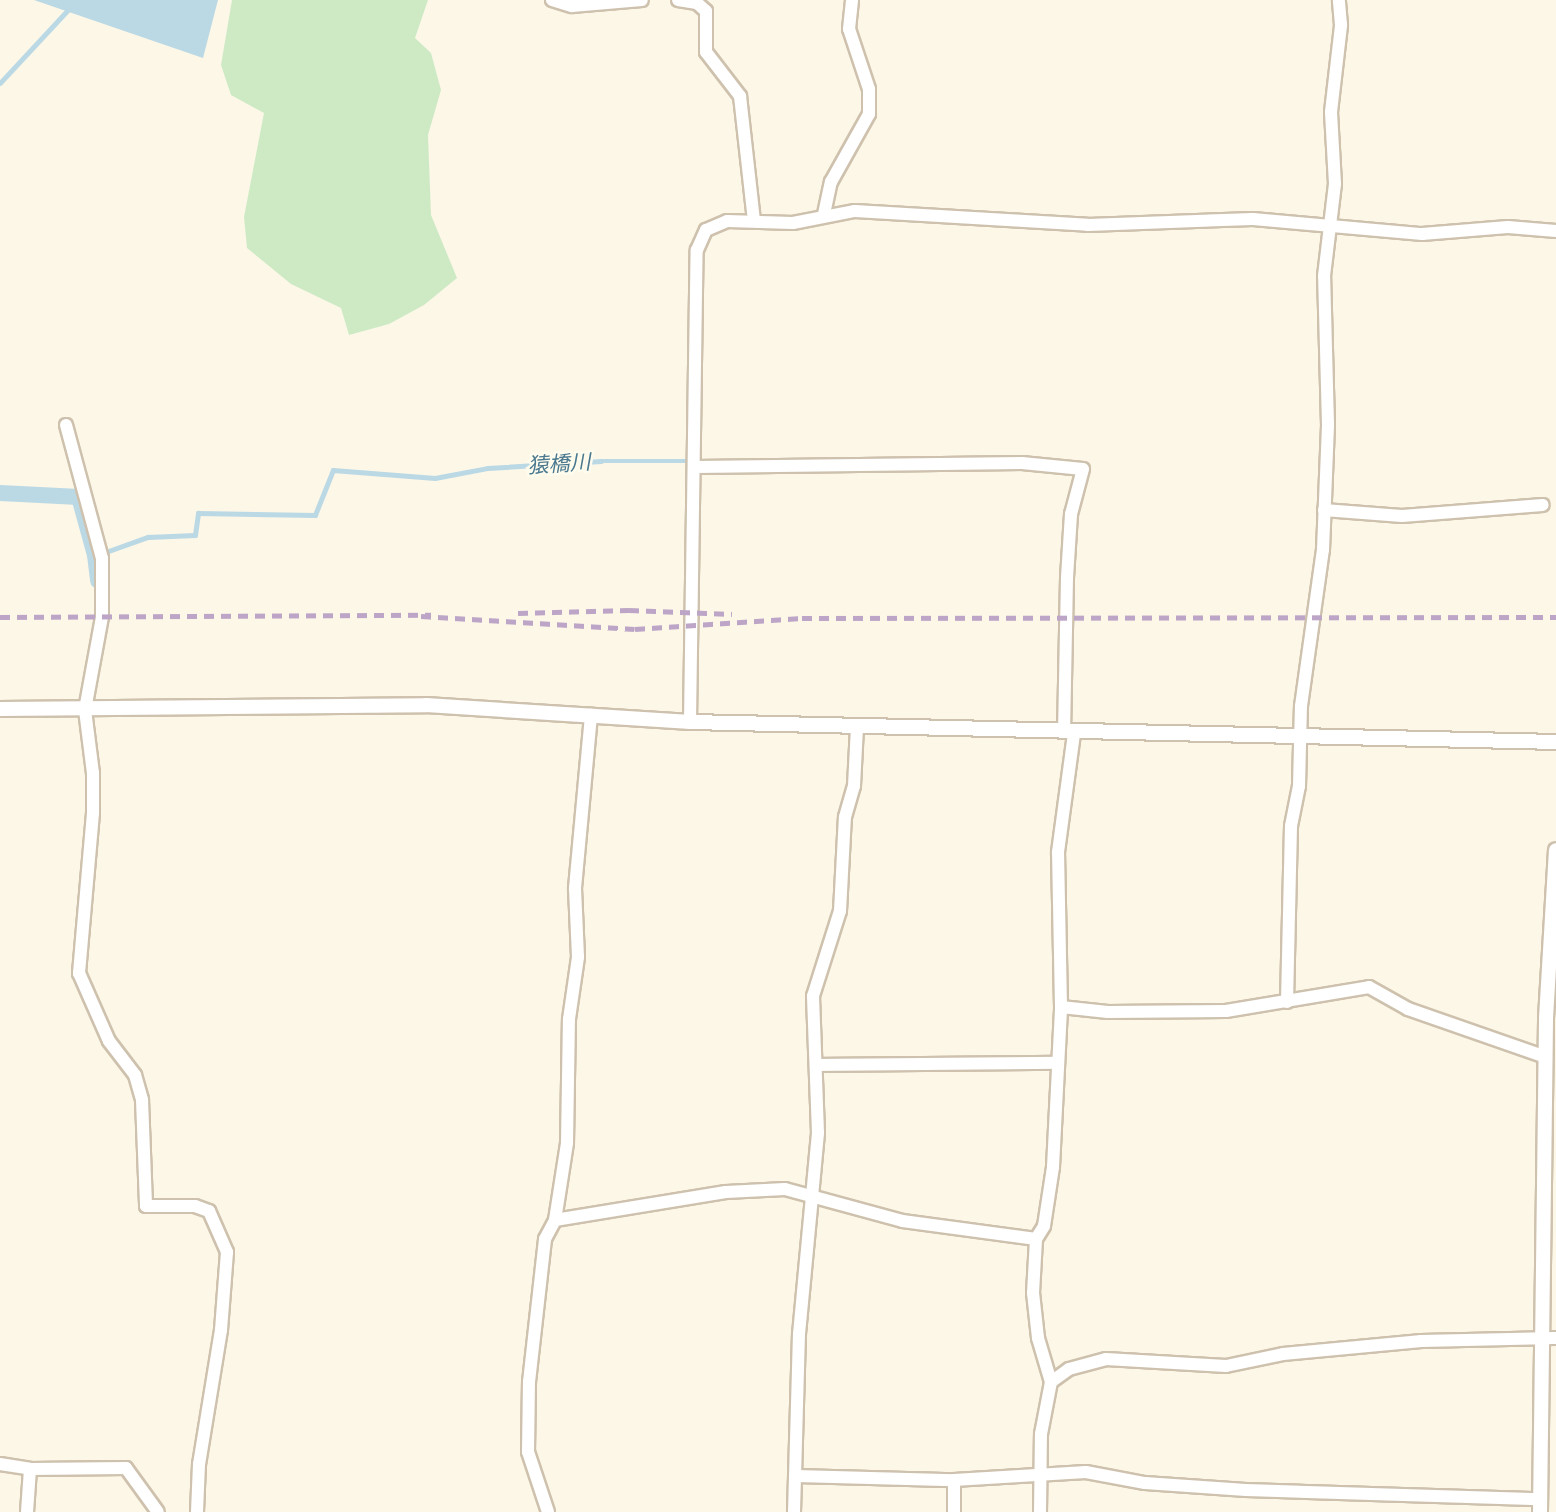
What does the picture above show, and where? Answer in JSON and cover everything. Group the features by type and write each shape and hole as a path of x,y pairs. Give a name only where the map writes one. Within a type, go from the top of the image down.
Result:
{"street":[{"path":"552,0 572,6 642,0"},
{"path":"678,0 697,3 706,11 706,52 740,96 754,220"},
{"path":"824,214 831,182 869,114 869,89 849,29 852,0"},
{"path":"1287,1002 1291,826 1299,786 1301,706 1323,550 1328,425 1324,276 1332,228 1335,184 1331,112 1341,25 1339,0"},
{"path":"690,722 696,463 697,250 706,230 727,221 793,223 824,214 855,211 1088,225 1252,219 1422,234 1508,228 1556,231"},
{"path":"66,425 101,554 102,617 85,710 93,773 93,813 79,973 109,1041 135,1075 142,1100 146,1206 195,1206 208,1211 227,1252 219,1342 199,1464 197,1512"},
{"path":"696,463 1022,463 1083,469 1071,514 1069,732 1058,852 1061,1007 1050,1202 1044,1226 1035,1239 1037,1327 1051,1382 1041,1434 1040,1512"},
{"path":"1324,510 1402,516 1543,505"},
{"path":"0,709 85,710 318,703 690,722 1556,742"},
{"path":"548,1512 528,1452 529,1382 545,1239 555,1220 567,1143 569,1019 578,957 575,888 591,715"},
{"path":"794,1512 799,1334 812,1193 818,1065 813,996 840,911 845,817 854,786 857,727"},
{"path":"796,1476 954,1480 1042,1478 1086,1472 1145,1483 1540,1506 1540,1337 1546,1057 1556,850"},
{"path":"1061,1007 1108,1012 1227,1011 1369,987 1408,1009 1546,1057"},
{"path":"818,1065 1056,1063"},
{"path":"555,1220 737,1191 785,1189 812,1193 903,1221 1035,1239"},
{"path":"1051,1382 1069,1370 1106,1359 1226,1366 1283,1354 1361,1346 1556,1338"},
{"path":"0,1464 30,1469 127,1468 158,1512"},
{"path":"27,1512 30,1469"},
{"path":"954,1480 954,1512"}],"green space":[{"path":"232,0 428,0 415,38 431,53 441,90 428,135 431,215 457,278 424,305 389,324 349,335 341,308 291,284 247,248 244,217 264,113 231,95 221,65"}],"water":[{"path":"34,0 218,0 203,58"}],"waterway":[{"path":"0,83 77,0"},
{"name":"猿橋川","path":"103,553 148,537 195,535 198,513 315,515 333,470 435,478 488,468 601,461 691,461"},
{"path":"0,493 79,497 95,555 98,581"}],"railway":[{"path":"518,613 629,610 732,614"},
{"path":"0,617 431,615"},
{"path":"421,616 635,629 802,618 1556,617"}]}
